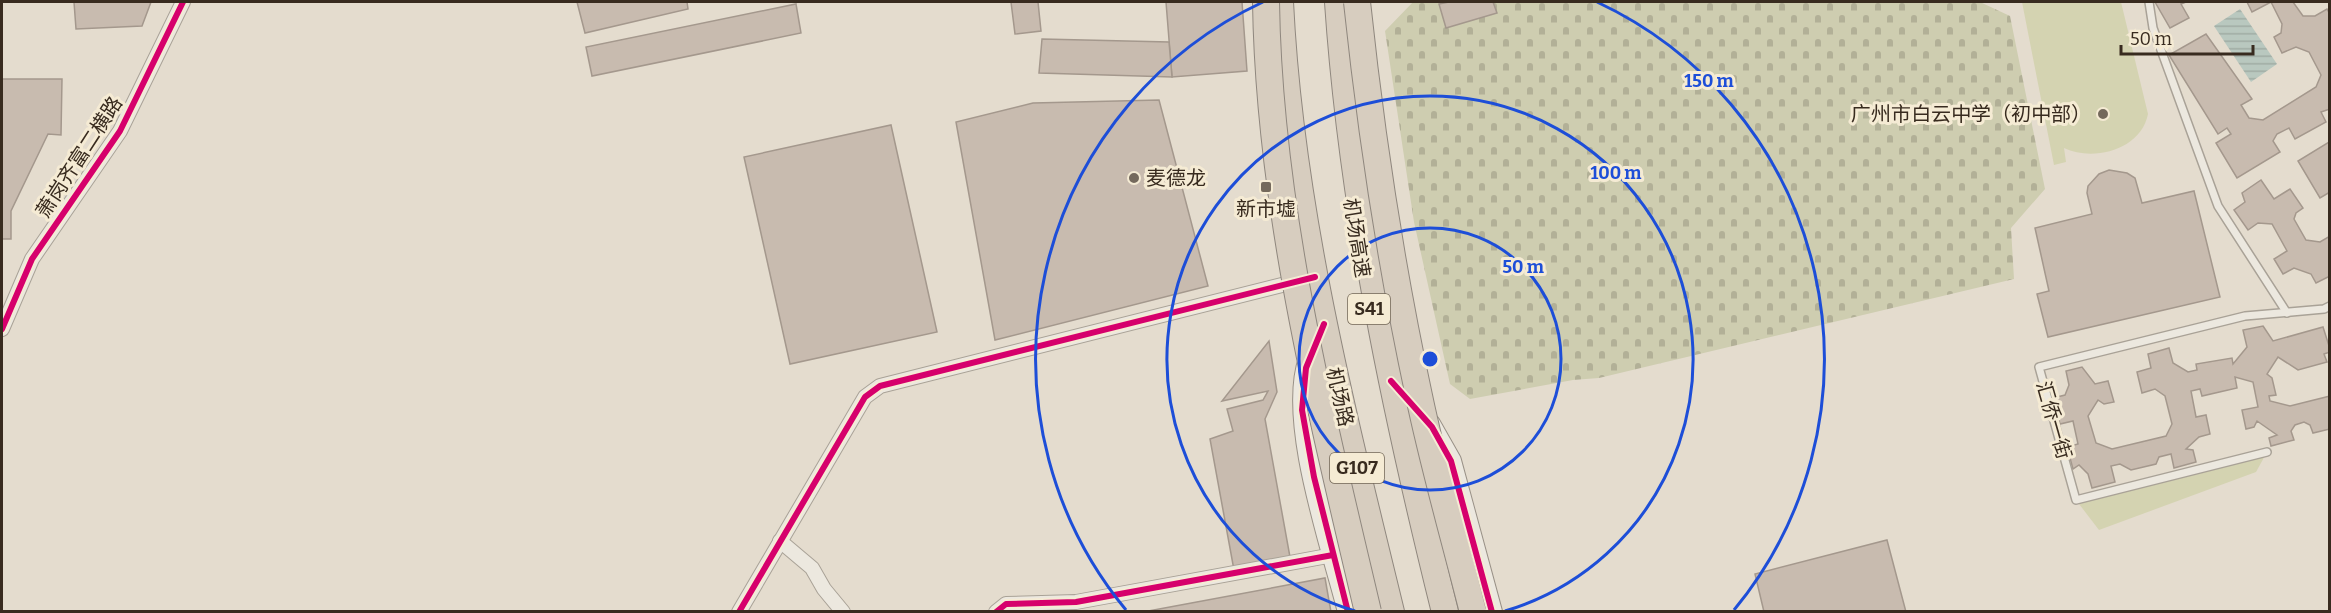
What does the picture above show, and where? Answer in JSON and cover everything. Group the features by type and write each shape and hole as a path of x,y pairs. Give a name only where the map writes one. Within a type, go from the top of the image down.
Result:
{"highway":[{"path":"1266,2 1273,122 1287,220 1320,402 1368,612"},
{"name":"机场路","path":"1280,2 1292,135 1315,277 1391,612"},
{"name":"机场高速","path":"1293,2 1303,103 1328,281 1357,428 1398,612"},
{"name":"机场高速","path":"1328,2 1343,147 1362,271 1392,423 1436,612"},
{"path":"1338,2 1342,56 1364,227 1391,381"},
{"path":"1357,2 1373,136 1408,343 1419,399 1473,612"},
{"name":"G107","path":"1391,381 1445,612"}],"main road":[{"path":"1342,56 1372,2"},
{"path":"1324,324 1306,368 1302,410 1314,477 1348,612"},
{"path":"1391,381 1432,427 1451,460 1492,612"}],"street":[{"name":"萧岗齐富二横路","path":"2,329 32,259 120,131 183,2"},
{"path":"739,612 865,398 880,386 1315,277"},
{"path":"780,541 812,568 824,589 843,612"},
{"path":"996,612 1006,604 1077,607 1333,555"}],"lane":[{"path":"2149,2 2153,28 2218,206 2287,313"},
{"path":"2327,308 2330,316"},
{"name":"汇侨一街","path":"2267,452 2076,500 2039,368 2245,316 2327,308"}],"green space":[{"path":"1413,2 1980,2 2010,16 2045,189 2011,228 2014,279 1599,378 1573,380 1470,399 1450,384 1414,222 1385,31"},
{"path":"2022,2 2121,2 2148,114 2144,126 2126,144 2114,150 2088,154 2064,148 2066,162 2054,165"},
{"path":"2267,452 2256,472 2099,530 2076,500"}],"shaded area":[{"path":"2240,9 2277,64 2251,82 2214,26"}],"building":[{"path":"74,2 151,2 142,26 76,29"},
{"path":"577,2 687,2 688,9 585,33"},
{"path":"1011,2 1038,2 1041,31 1015,34"},
{"path":"1166,2 1242,2 1247,71 1172,77"},
{"path":"1493,2 1497,13 1446,28 1439,4"},
{"path":"2155,2 2186,2 2181,4 2189,18 2170,28"},
{"path":"2247,2 2271,2 2252,12"},
{"path":"2271,2 2293,2 2303,16 2315,16 2327,9 2330,14 2330,109 2321,112 2326,122 2295,139 2289,128 2277,134 2273,141 2280,152 2237,178 2216,143 2231,134 2227,128 2218,134 2169,55 2206,34 2252,99 2241,105 2249,118 2263,120 2316,87 2321,75 2309,52 2296,47 2282,53 2274,37 2281,33 2282,24"},
{"path":"796,4 801,33 592,76 586,47"},
{"path":"1042,39 1169,42 1172,77 1039,73"},
{"path":"2,79 62,79 61,135 48,134 11,211 11,239 2,239"},
{"path":"1159,100 1208,286 995,340 956,122 1033,103"},
{"path":"891,125 937,332 790,364 744,157"},
{"path":"2329,142 2330,192 2320,198 2298,161"},
{"path":"2109,170 2127,173 2135,178 2142,203 2194,191 2220,297 2048,337 2037,294 2049,291 2035,228 2092,214 2087,193 2088,186 2099,174"},
{"path":"2261,180 2274,199 2290,189 2303,208 2296,213 2294,219 2306,240 2320,242 2330,236 2330,276 2316,283 2311,274 2294,268 2283,274 2274,259 2287,251 2272,224 2258,223 2248,230 2234,210 2245,202 2242,193"},
{"path":"2263,326 2273,341 2323,327 2330,349 2330,352 2324,354 2327,362 2298,370 2278,357 2267,374 2272,378 2276,395 2269,396 2270,401 2290,406 2330,396 2330,429 2313,433 2310,425 2304,422 2295,425 2291,431 2294,440 2271,446 2269,438 2277,435 2257,421 2254,427 2246,429 2242,410 2258,407 2253,382 2235,377 2237,388 2202,396 2200,389 2191,391 2196,417 2206,415 2210,434 2199,437 2186,449 2193,450 2196,462 2174,468 2171,454 2159,457 2156,464 2131,470 2120,464 2111,466 2115,482 2092,488 2088,474 2079,465 2073,469 2067,447 2078,444 2073,421 2060,424 2053,398 2065,395 2069,385 2066,371 2082,367 2095,384 2108,381 2114,402 2104,404 2098,400 2088,416 2096,443 2112,449 2166,436 2172,424 2165,396 2155,389 2142,393 2137,372 2151,368 2148,354 2169,348 2173,363 2188,372 2197,370 2196,364 2232,358 2233,364 2247,347 2243,330"},
{"path":"1269,341 1277,392 1265,419 1290,557 1234,570 1210,439 1233,431 1227,409 1263,400 1268,391 1222,401"},
{"path":"1887,540 1906,612 1764,612 1755,574"},
{"path":"1325,578 1331,612 1143,612"}],"cycle path":[{"path":"2,329 32,259 120,131 183,2"},
{"path":"739,612 865,397 880,386 1315,277"},
{"path":"1324,324 1306,368 1302,410 1314,477 1348,612"},
{"path":"1391,381 1432,427 1451,461 1492,612"},
{"path":"996,612 1006,604 1076,602 1333,555"}],"place":[{"name":"广州市白云中学（初中部）","path":"2103,114"},
{"name":"麦德龙","path":"1134,178"},
{"name":"新市墟","path":"1266,187"}]}
